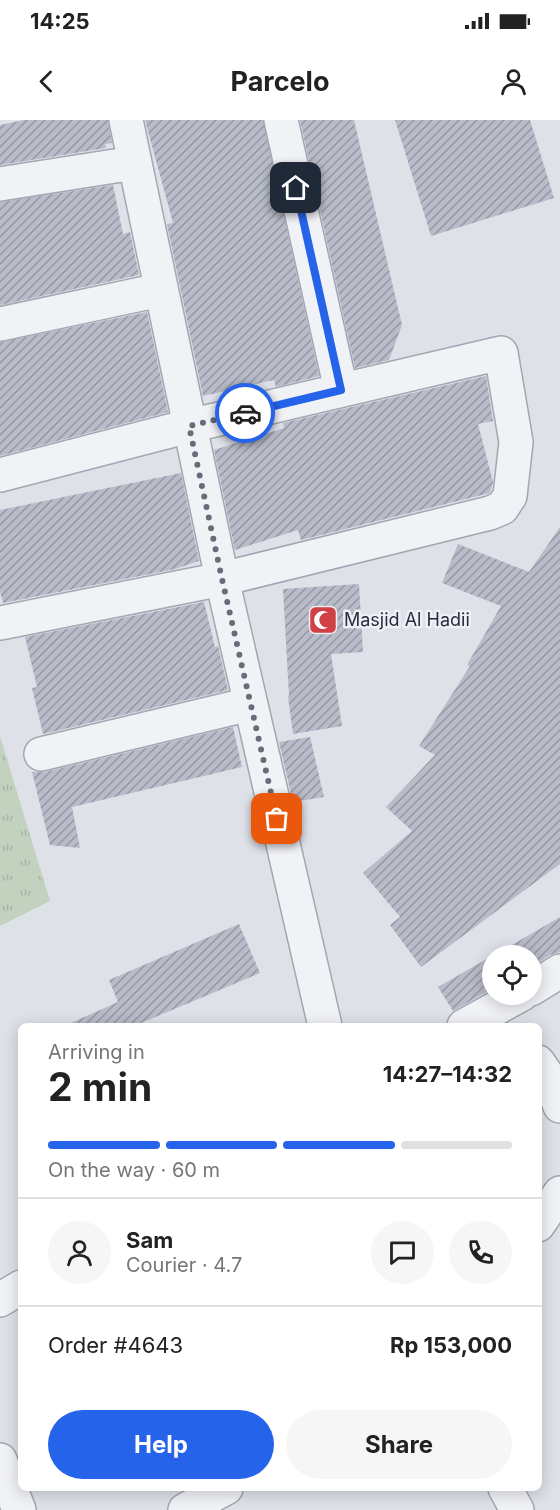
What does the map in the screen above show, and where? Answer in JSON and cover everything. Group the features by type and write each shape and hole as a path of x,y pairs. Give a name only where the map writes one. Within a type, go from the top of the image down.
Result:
{"street":[{"path":"126,120 222,579 324,1023"},
{"path":"281,120 341,390"},
{"path":"0,184 134,163"},
{"path":"0,324 160,290"},
{"path":"0,475 189,426 501,353 516,442 510,496 502,508 490,513 222,579 0,622"},
{"path":"41,754 250,704"},
{"path":"542,985 560,971"},
{"path":"471,1023 516,1005"},
{"path":"542,1068 549,1078 560,1106"},
{"path":"542,1219 560,1193"},
{"path":"0,1300 18,1289"},
{"path":"0,1461 19,1510"},
{"path":"185,1510 220,1491"},
{"path":"507,1491 517,1510"}],"green space":[{"path":"0,736 50,901 0,926"}],"building":[{"path":"24,120 108,120 112,143 105,144 106,148 0,165 0,125"},
{"path":"145,120 263,120 319,376 276,387 274,380 203,396 167,224 173,223"},
{"path":"300,120 354,120 402,325 389,360 355,368"},
{"path":"395,120 530,120 554,198 431,236"},
{"path":"113,185 123,234 130,232 139,275 0,305 0,202"},
{"path":"147,312 168,412 0,456 0,342"},
{"path":"486,376 493,421 478,424 493,482 490,493 301,540 298,530 235,550 214,450 284,428 283,423"},
{"path":"181,473 199,561 175,569 3,603 0,591 0,510"},
{"path":"560,527 560,864 421,967 390,925 400,917 363,873 412,831 386,807 435,755 419,746 470,666 467,665 501,606 442,583 458,544 529,572"},
{"path":"359,584 363,652 331,654 342,726 293,734 288,697 283,589"},
{"path":"204,602 215,647 218,646 228,690 43,734 32,688 37,687 25,637"},
{"path":"233,727 242,767 72,807 80,848 50,845 32,772 45,772"},
{"path":"310,737 324,797 293,802 279,742"},
{"path":"560,917 560,952 542,960 542,945 512,945"},
{"path":"239,924 260,973 141,1023 71,1023 118,1002 109,980"},
{"path":"482,962 482,995 453,1011 438,987"}],"way so far":[{"path":"245,413 189,426 277,819"}],"place":[{"name":"Masjid Al Hadii","path":"323,620"}],"route":[{"path":"245,413 341,390 296,188"}]}
